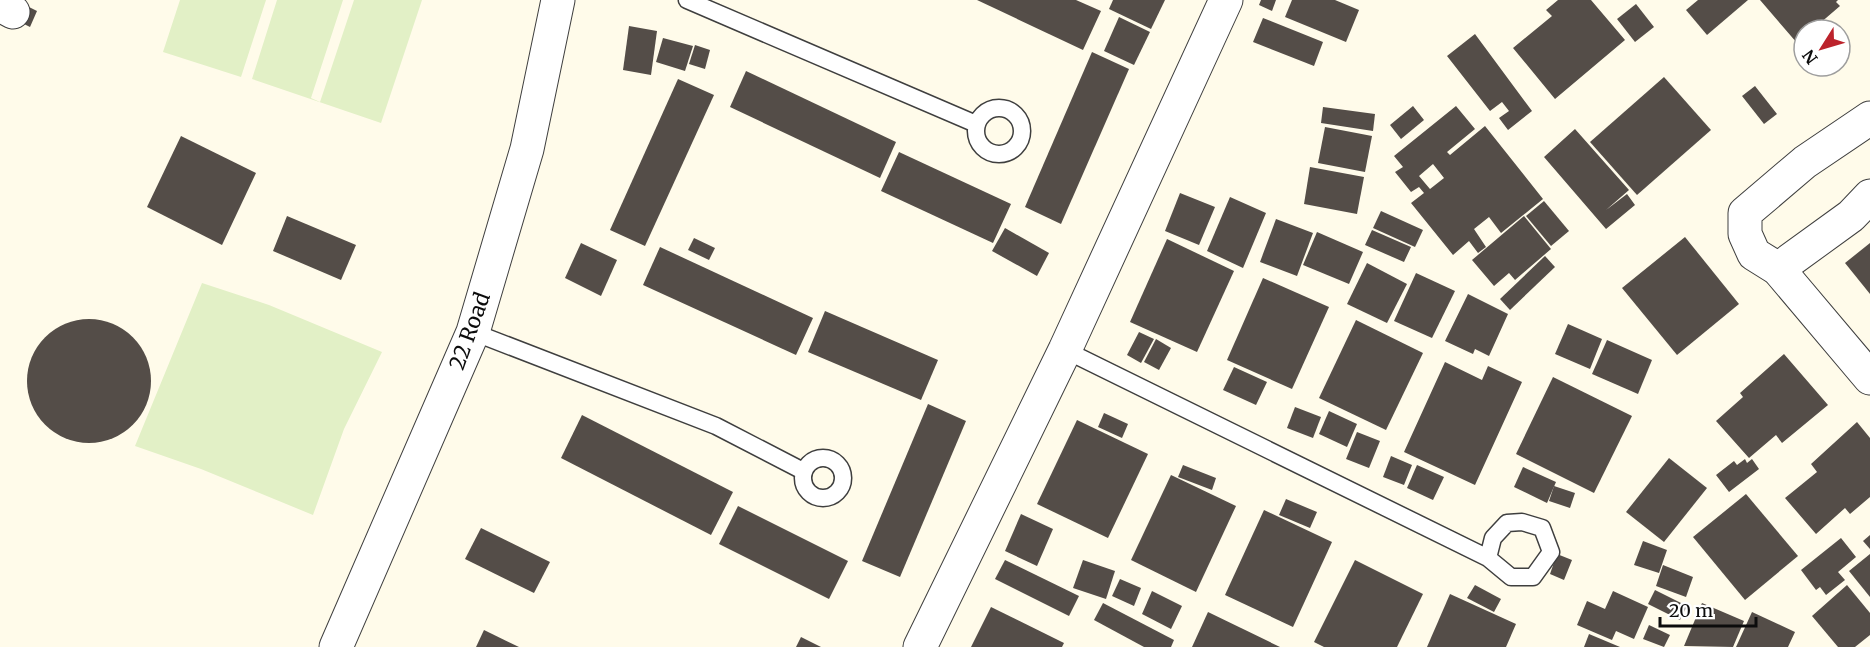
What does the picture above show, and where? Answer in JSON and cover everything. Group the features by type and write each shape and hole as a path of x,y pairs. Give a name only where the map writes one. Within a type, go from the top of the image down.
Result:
{"street":[{"name":"22 Road","path":"336,647 473,332 527,149 558,0"},
{"path":"920,647 1065,350 1226,0"},
{"path":"1870,118 1805,162 1745,213 1745,234 1754,254 1778,270 1870,378"},
{"path":"1778,270 1851,216 1870,196"}],"lane":[{"path":"687,0 976,124"},
{"path":"473,332 716,426 803,471"},
{"path":"1065,350 1488,558"}],"green space":[{"path":"180,0 266,0 241,77 163,52"},
{"path":"277,0 343,0 311,98 320,102 354,0 422,0 381,123 252,79"},
{"path":"202,283 269,305 382,352 344,429 313,515 201,469 135,446"}],"building":[{"path":"977,0 1076,0 1101,11 1083,50"},
{"path":"1113,0 1165,0 1151,29 1109,9"},
{"path":"1261,0 1276,0 1272,11 1259,5"},
{"path":"1292,0 1335,0 1359,10 1346,42 1285,17"},
{"path":"1558,0 1591,0 1625,40 1555,99 1513,48 1552,16 1546,10"},
{"path":"1698,0 1748,0 1707,35 1686,10"},
{"path":"1760,0 1838,0 1836,2 1840,6 1826,18 1792,18 1792,37"},
{"path":"21,3 37,11 30,27 14,19"},
{"path":"1636,4 1654,27 1635,42 1617,19"},
{"path":"1119,17 1150,32 1134,65 1104,51"},
{"path":"1263,18 1323,42 1314,66 1253,42"},
{"path":"629,26 657,31 651,75 623,70"},
{"path":"1475,34 1532,111 1508,130 1499,118 1509,111 1502,102 1490,111 1447,56"},
{"path":"663,38 693,46 685,71 656,62"},
{"path":"695,45 710,50 705,69 689,64"},
{"path":"1092,52 1129,69 1061,224 1025,207"},
{"path":"746,71 896,142 880,178 730,107"},
{"path":"1664,77 1711,130 1637,195 1590,142"},
{"path":"678,79 714,95 645,246 610,230"},
{"path":"1755,86 1777,114 1764,124 1742,96"},
{"path":"1413,106 1424,120 1401,139 1390,125"},
{"path":"1456,106 1475,129 1447,152 1450,155 1485,126 1543,199 1501,233 1489,217 1474,229 1486,247 1478,253 1469,241 1453,255 1411,203 1424,193 1419,187 1411,192 1395,172 1403,167 1394,156","holes":["1433,164 1444,178 1430,189 1419,176"]},
{"path":"1323,107 1375,114 1373,131 1321,123"},
{"path":"1325,127 1372,136 1365,172 1318,163"},
{"path":"1575,129 1629,190 1606,210 1627,194 1635,205 1606,229 1544,157"},
{"path":"181,136 256,173 222,245 147,207"},
{"path":"899,152 1011,204 993,243 881,191"},
{"path":"1310,167 1364,177 1357,214 1304,204"},
{"path":"1180,193 1215,207 1199,245 1165,231"},
{"path":"1230,197 1266,213 1243,268 1207,251"},
{"path":"1544,201 1569,231 1551,246 1526,216"},
{"path":"1381,211 1423,230 1415,247 1373,228"},
{"path":"287,216 356,245 341,280 273,251"},
{"path":"1524,216 1551,249 1515,280 1509,273 1494,286 1472,260"},
{"path":"1276,219 1313,233 1297,276 1260,262"},
{"path":"1005,228 1049,253 1037,276 992,251"},
{"path":"1372,230 1411,247 1404,262 1365,245"},
{"path":"1317,232 1363,252 1349,284 1303,265"},
{"path":"1685,237 1739,304 1677,355 1622,288"},
{"path":"694,238 715,248 709,260 688,250"},
{"path":"1167,239 1234,271 1197,352 1130,322"},
{"path":"581,243 617,260 601,296 565,278"},
{"path":"1870,243 1870,294 1845,263"},
{"path":"660,247 813,318 796,355 643,285"},
{"path":"1545,256 1555,267 1510,310 1500,299"},
{"path":"1367,263 1407,284 1387,323 1347,304"},
{"path":"1416,273 1455,291 1432,338 1394,321"},
{"path":"1263,278 1329,307 1292,389 1227,360"},
{"path":"1468,294 1508,314 1489,356 1475,349 1473,354 1445,341"},
{"path":"825,311 938,360 921,400 808,352"},
{"path":"89,319 113,323 133,337 147,357 151,381 147,405 133,425 113,439 89,443 65,439 45,425 31,405 27,381 31,357 45,337 65,323"},
{"path":"1356,320 1423,353 1386,430 1319,398"},
{"path":"1568,324 1602,339 1590,369 1555,354"},
{"path":"1139,332 1154,339 1141,363 1127,355"},
{"path":"1156,339 1171,348 1159,370 1144,362"},
{"path":"1607,340 1652,360 1638,394 1592,374"},
{"path":"1784,354 1828,405 1782,443 1776,435 1749,458 1716,421 1743,397 1740,393"},
{"path":"1445,362 1482,380 1488,366 1522,382 1475,485 1404,452"},
{"path":"1234,367 1267,382 1256,405 1223,390"},
{"path":"1553,377 1632,416 1594,493 1516,454"},
{"path":"928,404 966,421 900,577 862,561"},
{"path":"1295,407 1321,417 1313,438 1287,428"},
{"path":"1329,411 1357,424 1347,447 1319,434"},
{"path":"1104,413 1128,424 1122,438 1098,427"},
{"path":"582,415 733,492 711,535 561,458"},
{"path":"1077,420 1148,454 1108,538 1037,504"},
{"path":"1857,422 1870,438 1870,497 1850,514 1845,508 1816,534 1785,498 1817,472 1811,464"},
{"path":"1357,432 1380,441 1369,468 1346,459"},
{"path":"1391,456 1412,465 1404,485 1383,477"},
{"path":"1669,458 1707,488 1664,542 1626,512"},
{"path":"1745,459 1747,463 1752,459 1759,469 1729,492 1716,475 1734,461 1737,465"},
{"path":"1183,465 1216,478 1212,490 1178,477"},
{"path":"1417,465 1444,477 1433,500 1407,488"},
{"path":"1523,467 1556,482 1547,503 1514,487"},
{"path":"1171,475 1236,506 1196,592 1131,560"},
{"path":"1554,486 1575,493 1570,508 1549,501"},
{"path":"1746,494 1798,556 1745,600 1693,537"},
{"path":"1286,499 1317,512 1310,528 1279,515"},
{"path":"738,506 848,561 829,599 719,544"},
{"path":"1264,510 1332,542 1293,627 1225,595"},
{"path":"1021,514 1053,529 1037,566 1005,551"},
{"path":"481,528 550,562 534,593 465,559"},
{"path":"1870,535 1870,549 1863,541"},
{"path":"1841,538 1856,557 1838,572 1845,580 1826,595 1820,587 1816,590 1801,570"},
{"path":"1643,541 1667,550 1659,573 1634,565"},
{"path":"1557,554 1572,560 1564,580 1550,574"},
{"path":"1870,554 1870,597 1849,571"},
{"path":"1005,560 1079,596 1069,616 995,579"},
{"path":"1083,560 1115,571 1106,599 1073,588"},
{"path":"1355,560 1423,594 1397,647 1324,647 1314,642"},
{"path":"1663,565 1693,577 1686,597 1656,586"},
{"path":"1120,579 1141,588 1134,606 1112,596"},
{"path":"1475,585 1501,599 1494,612 1467,598"},
{"path":"1847,585 1870,613 1870,635 1855,647 1838,647 1812,616"},
{"path":"1655,590 1687,606 1680,620 1648,604"},
{"path":"1152,591 1182,606 1171,629 1142,614"},
{"path":"1613,591 1648,607 1634,639 1616,631 1612,640 1577,625 1587,601 1605,609"},
{"path":"1450,594 1516,624 1506,647 1427,647"},
{"path":"1103,603 1174,640 1171,647 1144,647 1094,620"},
{"path":"1702,603 1744,621 1733,647 1684,646"},
{"path":"991,607 1064,643 1062,647 971,647"},
{"path":"1208,612 1280,647 1192,647"},
{"path":"1752,612 1795,632 1788,647 1736,647"},
{"path":"1649,625 1670,635 1664,647 1643,639"},
{"path":"484,630 519,647 476,647"},
{"path":"1589,634 1620,647 1584,647"},
{"path":"801,637 821,647 796,647"}]}
